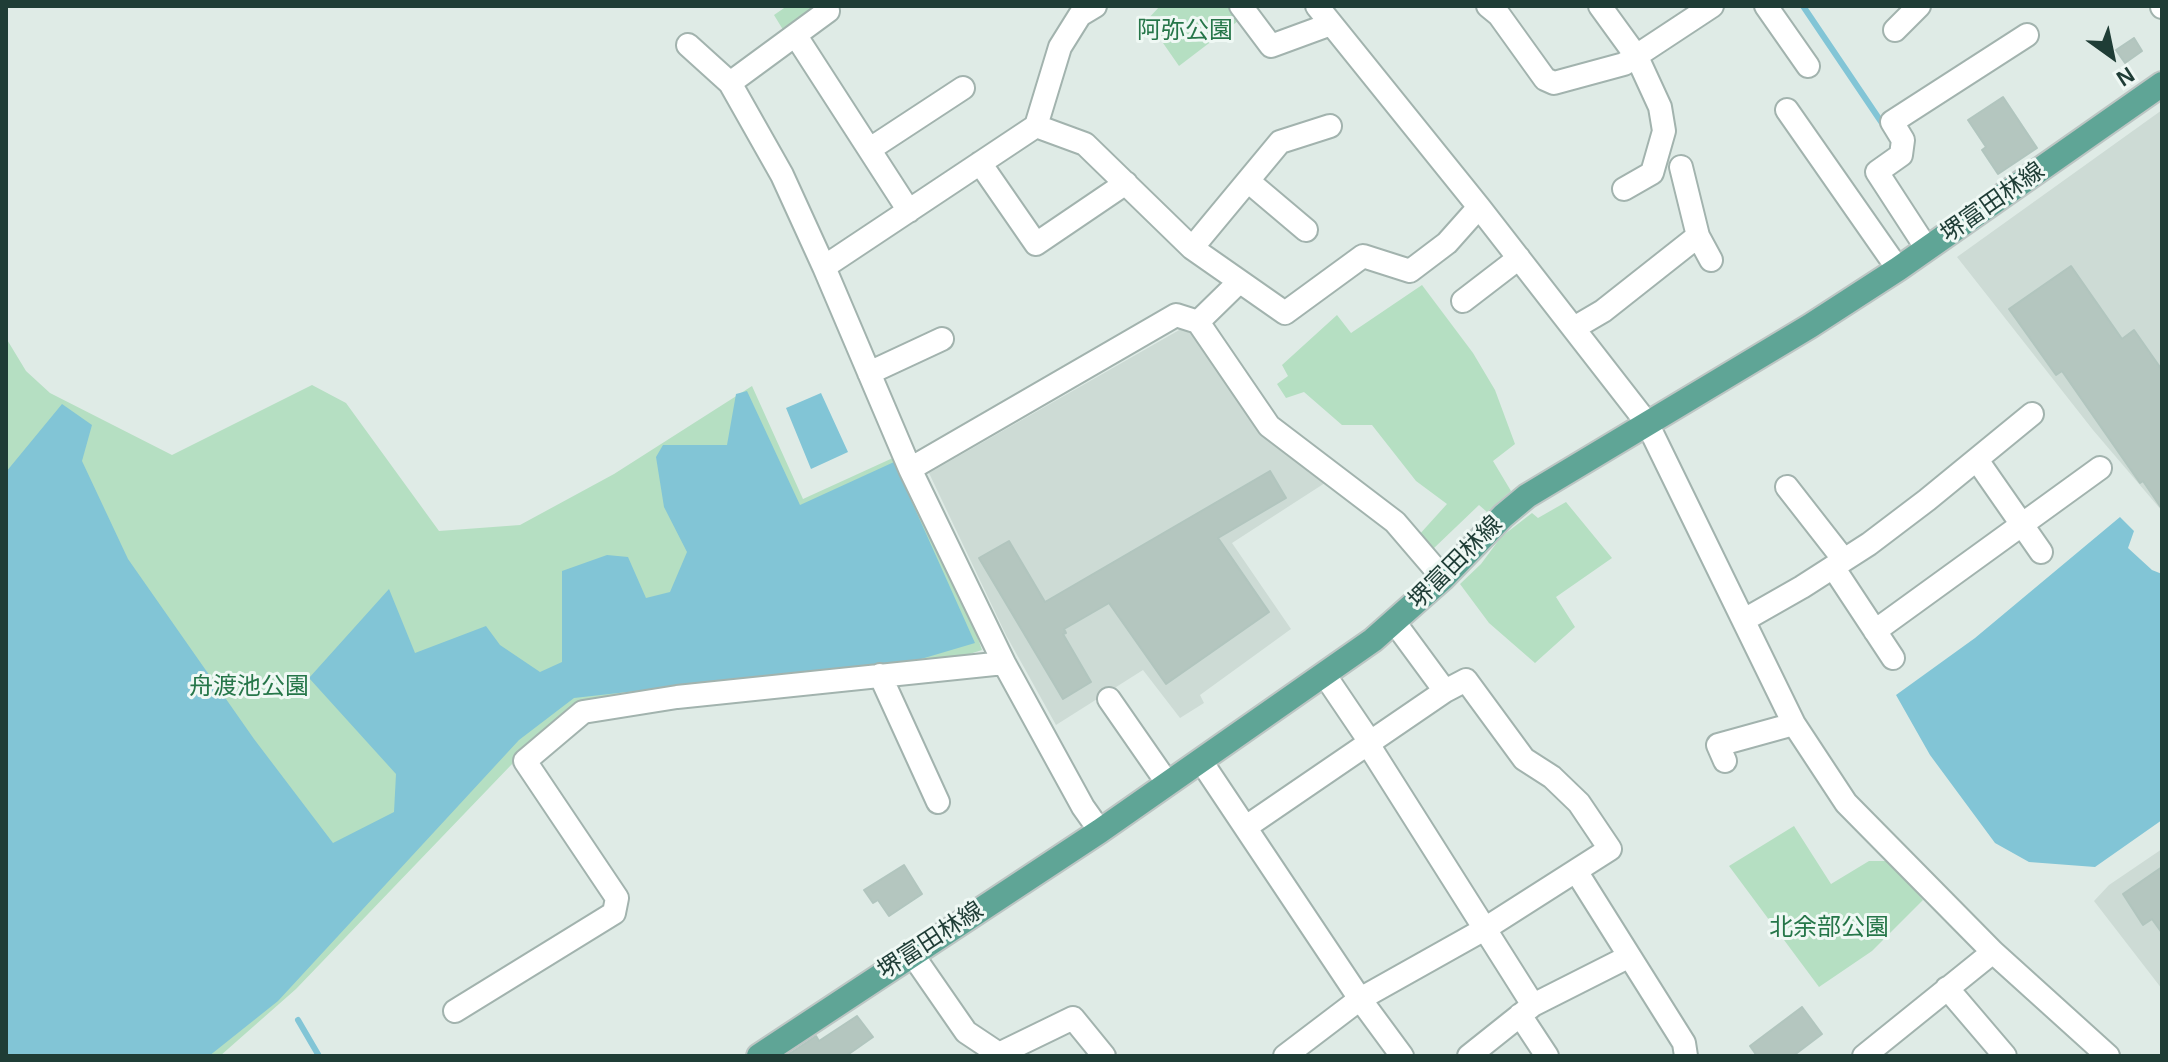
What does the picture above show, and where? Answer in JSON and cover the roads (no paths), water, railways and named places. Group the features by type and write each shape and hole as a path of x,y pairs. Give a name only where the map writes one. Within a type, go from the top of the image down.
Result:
{"main road":[{"name":"堺富田林線","path":"759,1056 1100,831 1395,623 1527,496 1810,326 1898,269 2162,84"}],"street":[{"path":"824,267 1036,126 1060,47 1080,15 1095,6"},
{"path":"1241,6 1271,46 1331,24"},
{"path":"1317,6 1647,423 1794,724 1846,803 1993,952 2108,1056"},
{"path":"1600,6 1637,57 1660,107 1664,131 1652,173 1624,189"},
{"path":"1500,9 1545,79 1554,83 1624,64 1712,6"},
{"path":"1766,6 1808,66"},
{"path":"1895,30 1919,6"},
{"path":"730,83 828,11"},
{"path":"1927,249 1877,172 1901,155 1903,140 1892,122 2027,35"},
{"path":"796,36 909,211"},
{"path":"688,45 730,83 782,175 910,469 1004,663 1083,807 1100,831"},
{"path":"870,149 963,88"},
{"path":"1787,110 1898,269"},
{"path":"1036,126 1085,144 1192,248 1285,313 1363,256 1410,271 1447,243 1479,207"},
{"path":"1192,248 1280,142 1330,126"},
{"path":"980,163 1036,244 1126,183"},
{"path":"1681,167 1698,236 1711,260"},
{"path":"1248,181 1306,230"},
{"path":"1574,328 1603,311 1698,236"},
{"path":"1463,301 1519,258"},
{"path":"1198,322 1239,282"},
{"path":"910,469 1176,315 1198,322 1269,426 1395,522 1443,578"},
{"path":"869,373 942,339"},
{"path":"1744,620 1838,564 1927,500 2032,414"},
{"path":"1977,460 2041,552"},
{"path":"1875,631 2100,468"},
{"path":"1787,487 1838,564 1893,658"},
{"path":"1395,623 1445,691"},
{"path":"455,1011 614,913 617,898 525,761 583,712 677,697 1004,663"},
{"path":"1324,674 1370,742 1373,752 1483,930 1547,1056"},
{"path":"880,675 938,802"},
{"path":"1246,827 1445,691 1466,680 1524,759 1552,777 1579,803 1610,849 1483,930 1360,999 1285,1056"},
{"path":"1109,699 1123,732 1168,784"},
{"path":"1725,761 1718,745 1794,724"},
{"path":"1201,761 1360,999 1402,1056"},
{"path":"1576,871 1684,1043 1683,1055"},
{"path":"1867,1055 1993,952"},
{"path":"912,954 966,1032 1000,1055 1073,1018 1104,1056"},
{"path":"1469,1056 1526,1010 1628,957"},
{"path":"1947,988 2005,1056"}],"water":[{"name":"舟渡池公園","path":"747,391 800,505 894,462 975,643 921,659 574,698 519,740 278,1001 209,1056 6,1056 6,472 62,404 92,425 82,461 128,559 254,739 333,843 394,812 396,774 309,678 389,589 415,653 486,626 500,645 540,672 562,662 562,571 607,555 628,557 646,598 670,592 687,552 664,507 656,457 663,445 727,445 736,394"},
{"path":"821,393 848,452 811,469 786,408"},
{"path":"2120,517 2134,531 2128,548 2152,570 2162,574 2162,820 2095,867 2029,862 1995,843 1930,755 1896,695 1975,638"}],"waterway":[{"path":"1803,6 1886,129"},
{"path":"298,1020 319,1056"}],"park label":[{"name":"阿弥公園","path":"1185,31"},
{"name":"北余部公園","path":"1829,928"}]}
